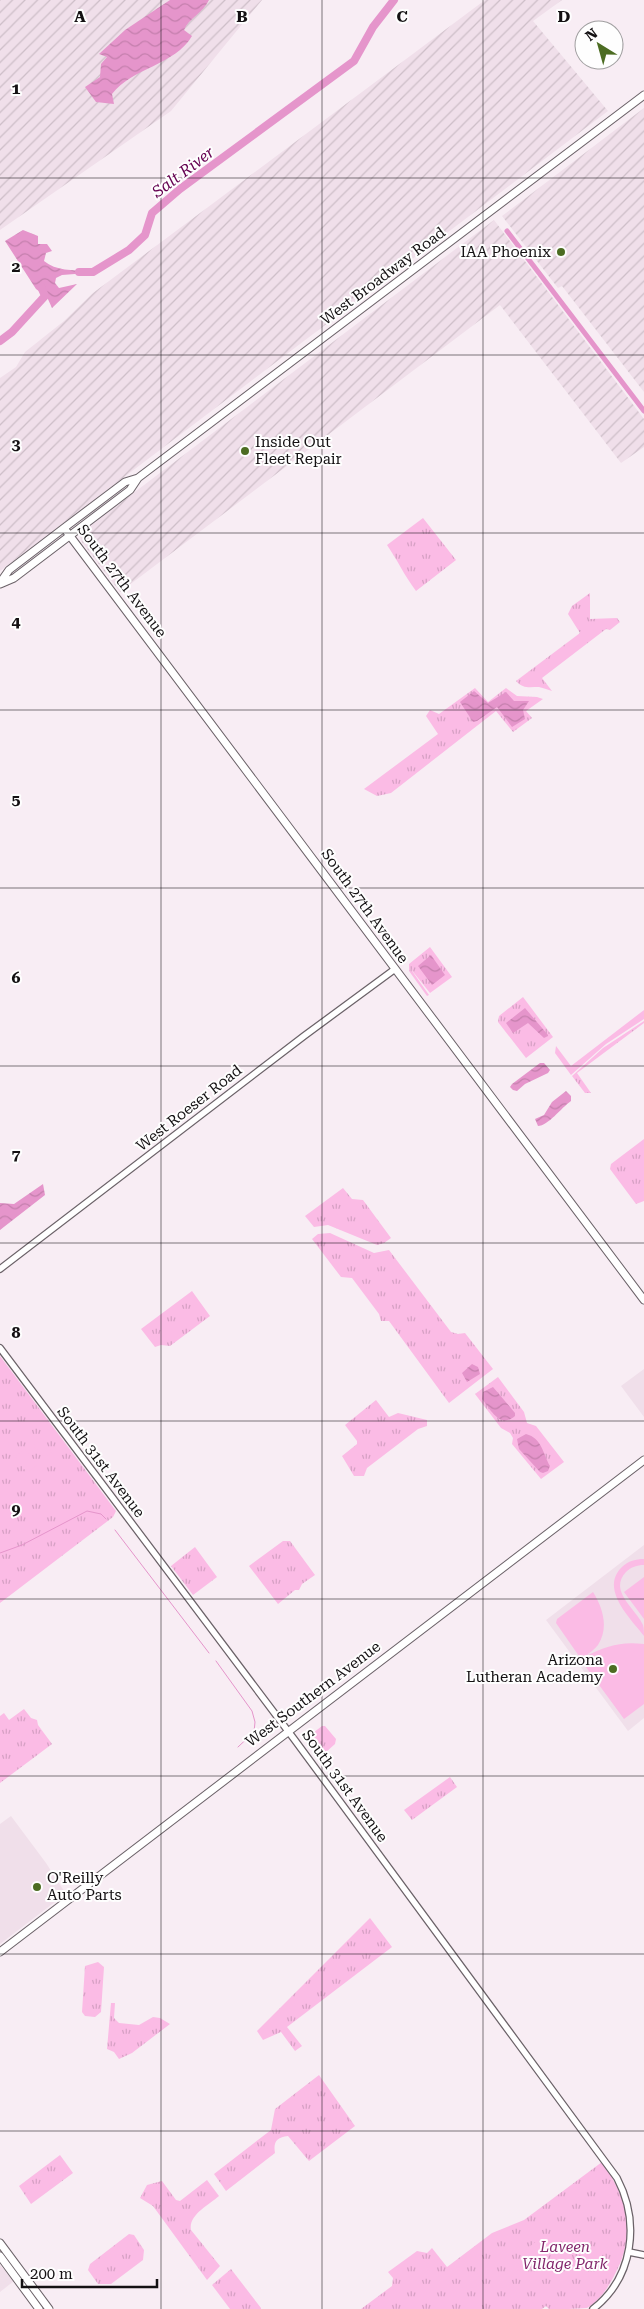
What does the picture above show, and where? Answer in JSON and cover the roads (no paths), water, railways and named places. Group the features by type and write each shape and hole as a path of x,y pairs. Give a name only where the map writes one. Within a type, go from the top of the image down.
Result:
{"main road":[{"name":"West Broadway Road","path":"0,583 14,578 130,490 138,478 644,95"},
{"name":"West Broadway Road","path":"0,583 9,570 64,528 125,482 138,478"},
{"name":"South 27th Avenue","path":"64,528 644,1300"},
{"name":"West Southern Avenue","path":"0,1952 288,1730 644,1460"},
{"path":"0,2243 49,2309"},
{"path":"0,2256 39,2309"}],"street":[{"name":"West Roeser Road","path":"0,1269 304,1036 395,969"},
{"name":"South 31st Avenue","path":"0,1348 288,1730 445,1946 612,2169 625,2194 629,2208 631,2238 629,2252 617,2281 593,2309"},
{"path":"629,2252 644,2255"}],"water":[{"path":"170,0 209,0 186,26 184,30 192,36 185,46 175,54 120,85 112,94 114,104 96,102 85,87 100,77 101,64 107,57 99,54 125,30"},
{"path":"23,230 38,236 38,244 47,244 52,251 46,253 44,261 54,267 87,271 88,273 62,275 56,278 55,283 59,288 77,284 52,308 47,297 36,289 5,241"},
{"path":"474,691 488,703 506,692 514,701 529,701 523,710 525,719 512,727 497,707 473,722 460,702"},
{"path":"431,955 445,975 432,985 418,966"},
{"path":"525,1008 548,1036 544,1038 528,1023 513,1033 506,1023"},
{"path":"540,1063 544,1063 550,1070 548,1073 525,1084 517,1091 510,1087 512,1084"},
{"path":"566,1091 571,1096 571,1101 550,1120 538,1126 535,1119 544,1115 552,1102"},
{"path":"43,1184 45,1195 0,1230 0,1203 14,1204"},
{"path":"472,1364 478,1367 480,1374 467,1382 462,1373"},
{"path":"493,1387 515,1413 515,1416 505,1420 492,1413 482,1399 483,1392"},
{"path":"526,1434 536,1439 539,1443 550,1466 548,1471 540,1472 519,1449 517,1439"}],"waterway":[{"name":"Salt River","path":"79,272 93,272 129,250 145,235 152,213 180,189 354,61 373,27 394,0"},
{"path":"507,231 644,411"},
{"name":"Salt River","path":"0,341 12,332 45,296 41,287"},
{"path":"0,1553 22,1545 87,1511 101,1514 106,1519"},
{"path":"115,1530 209,1653"},
{"path":"216,1661 252,1711 255,1722 254,1732 238,1747"}],"place":[{"name":"IAA Phoenix","path":"561,252"},
{"name":"Inside Out Fleet Repair","path":"245,451"},
{"name":"Arizona Lutheran Academy","path":"613,1669"},
{"name":"O'Reilly Auto Parts","path":"37,1887"}],"park label":[{"name":"Laveen Village Park","path":"565,2256"}]}
